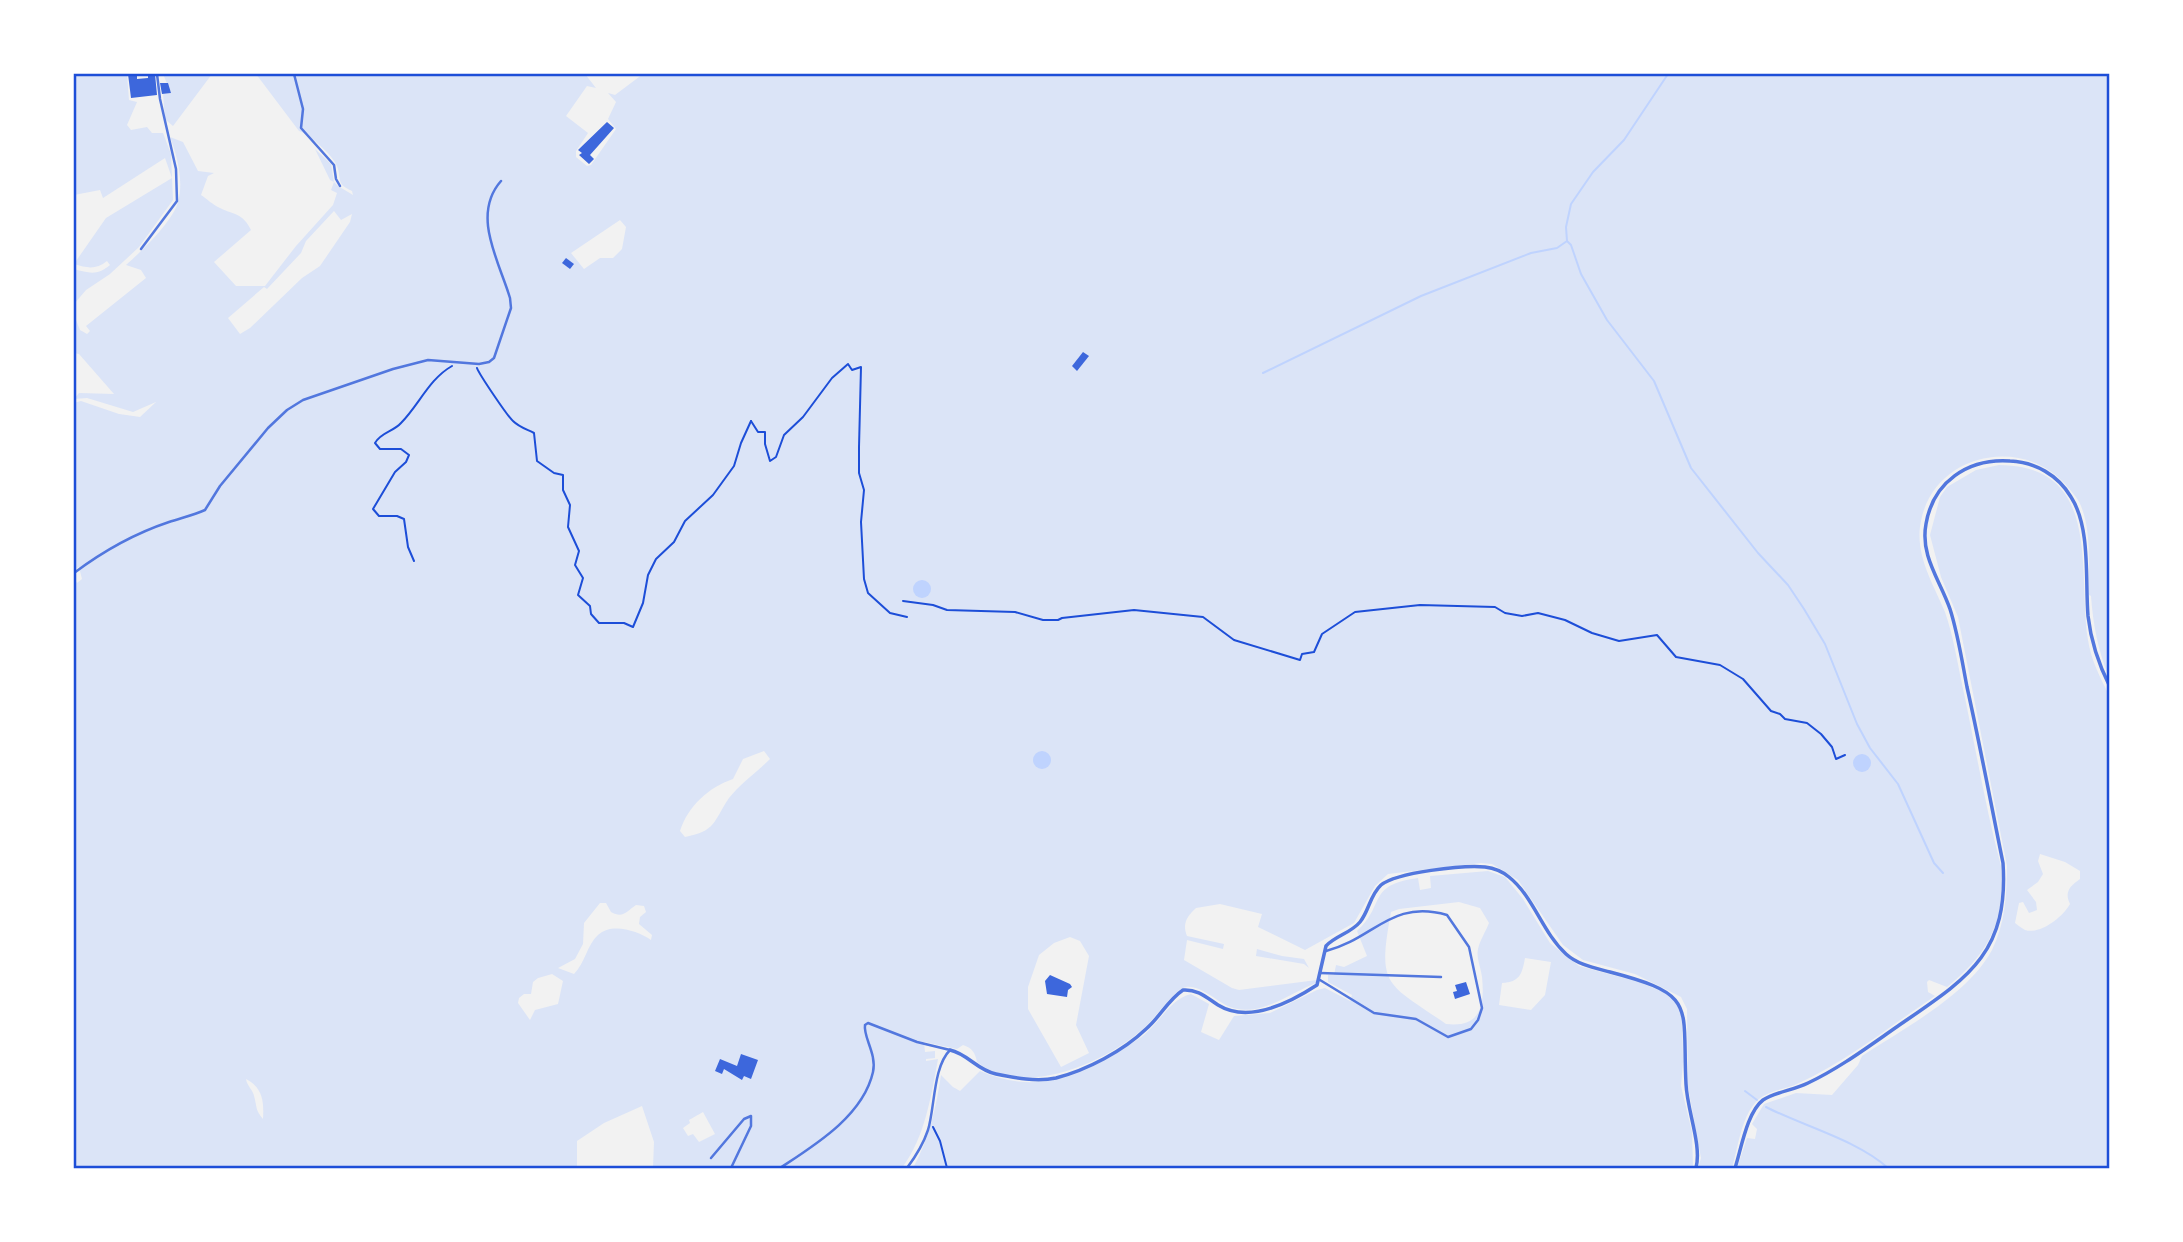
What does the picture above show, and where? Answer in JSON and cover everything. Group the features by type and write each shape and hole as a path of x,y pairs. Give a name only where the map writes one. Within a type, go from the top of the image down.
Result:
{"street":[{"path":"141,249 177,201 176,169 157,74"},
{"path":"294,74 303,109 304,133 334,165 340,186"},
{"path":"74,573 95,557 136,537 168,522 205,510 220,486 268,428 287,410 303,400 428,360 475,364 494,358 511,309 510,298 486,226 489,199 501,181"},
{"path":"1735,1168 1752,1115 1764,1099 1807,1084 1847,1062 1942,996 1974,968 1994,937 2002,911 2005,888 2003,863 1954,623 1927,557 1924,542 1930,508 1936,495 1952,477 1981,463 2021,462 2045,471 2070,494 2077,506 2082,527 2088,617 2094,652 2109,687"},
{"path":"780,1168 825,1136 852,1111 864,1093 874,1063 870,1041 864,1028 866,1024 917,1042 961,1052 975,1065 994,1074 1028,1079 1054,1078 1103,1059 1125,1045 1145,1031 1184,990 1192,990 1220,1007 1241,1012 1270,1009 1287,1002 1315,987 1320,981 1328,943 1360,923 1379,887 1395,878 1485,867 1510,877 1566,955 1591,967 1646,981 1676,999 1682,1007 1685,1021 1686,1086 1696,1148 1696,1168"},
{"path":"1320,981 1374,1013 1416,1019 1448,1037 1471,1029 1482,1008 1469,947 1447,915 1415,911 1400,913 1349,943 1324,952"},
{"path":"1320,973 1441,977"},
{"path":"907,1168 921,1150 930,1120 941,1062 950,1049"},
{"path":"711,1158 743,1120 751,1116 751,1126 731,1168"}],"path":[{"path":"414,561 408,547 404,519 397,516 379,516 373,509 395,472 407,462 409,455 401,449 380,449 376,443 379,436 402,422 441,373 467,362"},
{"path":"475,364 480,376 496,394 509,417 520,427 534,433 537,461 554,473 563,475 563,490 570,505 568,527 579,551 575,565 583,578 578,595 590,606 592,616 599,623 624,624 633,628 648,575 656,559 674,542 685,521 713,495 734,466 749,423 751,421 758,432 765,432 770,461 776,457 784,435 803,416 832,378 848,365 852,370 861,368 859,472 864,490 861,522 864,579 868,593 890,613 907,617"},
{"path":"903,601 947,610 1015,612 1043,620 1134,610 1190,615 1203,617 1234,640 1300,660 1303,654 1314,652 1322,634 1355,612 1420,605 1466,605 1495,607 1504,613 1522,616 1538,613 1565,620 1592,633 1619,641 1657,635 1676,657 1720,665 1744,679 1771,711 1785,719 1807,723 1832,747 1836,759 1845,755"},
{"path":"930,1120 947,1168"}],"shaded area":[{"path":"74,74 127,74 129,100 137,102 127,125 131,130 147,127 152,133 163,133 171,154 173,200 139,247 110,274 86,290 74,304 74,269 93,273 110,265 107,261 91,267 74,264 106,218 172,178 165,158 103,198 100,190 74,195"},
{"path":"163,74 212,74 173,126 165,119 163,94 171,93"},
{"path":"256,74 585,74 596,88 587,86 566,116 588,133 576,151 576,157 587,166 591,165 616,129 608,119 616,102 608,93 615,95 643,74 2109,74 2109,677 2099,647 2089,595 2087,527 2081,506 2072,492 2047,469 2026,460 2004,457 1981,459 1961,467 1943,480 1929,498 1921,521 1920,545 1926,568 1945,612 1957,657 2001,866 2002,886 1997,920 1984,948 1947,987 1929,980 1928,992 1935,996 1835,1064 1799,1083 1759,1099 1746,1117 1732,1168 1698,1168 1701,1158 1688,1087 1687,1009 1681,997 1635,974 1583,960 1563,945 1518,880 1492,864 1481,863 1388,874 1375,886 1354,923 1305,950 1258,927 1262,914 1220,904 1196,908 1186,920 1187,936 1224,944 1223,949 1187,940 1184,960 1239,990 1317,980 1316,983 1264,1007 1241,1010 1230,1007 1203,991 1186,987 1176,993 1148,1024 1128,1041 1086,1064 1064,1072 1040,1077 996,1073 977,1062 973,1051 963,1045 957,1049 924,1042 925,1052 935,1051 935,1058 926,1061 938,1059 922,1130 902,1168 653,1168 654,1142 642,1106 604,1123 577,1141 577,1168 74,1168 74,578 77,583 82,579 79,567 74,570 74,403 81,401 119,414 140,417 156,402 133,412 87,398 74,399 79,393 114,394 79,354 74,353 74,315 80,330 87,334 90,331 86,326 146,278 141,270 126,265 164,227 178,202 180,177 170,137 183,142 198,171 214,173 208,176 201,195 217,207 241,217 251,230 214,262 236,286 265,286 333,205 337,193 331,190 334,182 353,195 352,191 341,183 338,169 330,155 299,131","holes":["334,211 341,220 352,214 350,222 320,266 302,278 250,328 240,334 228,318 264,287 267,289 301,253 306,241","620,220 626,227 622,249 613,258 600,258 584,269 571,253","764,751 770,759 733,793 713,824 703,832 685,837 680,831 688,813 708,792 733,779 743,759","600,903 606,903 611,912 619,915 636,905 644,906 646,912 640,917 639,924 652,935 651,940 632,931 610,929 594,939 574,974 558,968 575,959 583,944 584,923","1070,937 1080,941 1089,956 1076,1025 1089,1053 1061,1067 1028,1009 1028,987 1039,955 1054,943","552,974 563,981 558,1004 535,1010 530,1020 518,1003 524,994 531,994 533,982","246,1079 259,1091 263,1101 263,1119","703,1112 715,1134 699,1142 693,1134 688,1136 683,1128 690,1123 689,1120"]},
{"path":"315,149 331,164 334,182 330,180"},
{"path":"1999,465 2032,470 2055,483 2070,502 2078,527 2088,640 2099,675 2109,695 2109,1168 1737,1168 1747,1138 1755,1139 1757,1129 1752,1124 1764,1104 1796,1093 1832,1095 1858,1065 1862,1056 1933,1010 1967,982 1992,950 2000,930 2007,866 1958,617 1941,577 1930,535 1940,497 1947,487 1976,470","holes":["2040,854 2065,862 2080,871 2080,879 2068,893 2070,904 2057,919 2044,927 2025,930 2015,923 2019,903 2023,902 2029,913 2037,910 2036,902 2027,890 2038,882 2043,874 2038,861"]},
{"path":"1488,871 1505,877 1523,899 1550,943 1579,966 1639,982 1674,1000 1682,1014 1681,1086 1692,1132 1693,1168 913,1168 931,1123 941,1075 960,1091 980,1071 1000,1078 1037,1082 1072,1075 1107,1059 1144,1035 1172,1005 1191,994 1209,1004 1201,1032 1219,1040 1234,1016 1270,1013 1317,990 1325,988 1350,1001 1352,995 1328,982 1328,975 1334,975 1336,965 1344,967 1367,956 1357,931 1366,922 1383,891 1402,881 1418,878 1420,890 1431,888 1430,876","holes":["1459,902 1480,908 1489,923 1478,952 1482,998 1481,1006 1473,1019 1466,1023 1446,1024 1410,999 1391,981 1386,970 1387,937 1391,912","1525,958 1551,962 1545,995 1531,1010 1499,1005 1502,983 1513,981 1519,976"]},
{"path":"1257,949 1304,959 1309,968 1304,964 1256,956"}],"water":[{"path":"922,580 928,583 931,589 928,595 922,598 916,595 913,589 916,583"},
{"path":"1042,751 1048,754 1051,760 1048,766 1042,769 1036,766 1033,760 1036,754"},
{"path":"1862,754 1868,757 1871,763 1868,769 1862,772 1856,769 1853,763 1856,757"}],"building":[{"path":"128,74 137,74 137,79 155,74 157,95 131,98"},
{"path":"160,83 168,83 171,93 162,94"},
{"path":"607,122 614,128 590,155 594,159 589,164 579,155 582,153 578,150"},
{"path":"566,258 574,264 570,269 562,263"},
{"path":"1083,352 1089,356 1077,371 1072,366"},
{"path":"1050,975 1070,984 1072,987 1068,990 1067,997 1047,994 1045,981"},
{"path":"1466,982 1470,994 1455,999 1455,985"},
{"path":"741,1054 758,1060 751,1079 744,1076 742,1080 724,1069 722,1074 715,1071 720,1059 737,1066"}],"waterway":[{"path":"1668,74 1624,140 1593,172 1571,204 1566,227 1567,241 1571,245 1581,274 1607,320 1654,381 1691,468 1758,553 1788,585 1825,644 1857,724 1870,748 1898,784 1934,863 1943,873"},
{"path":"1263,373 1421,296 1531,253 1557,248 1567,241"},
{"path":"1745,1091 1757,1100"},
{"path":"1766,1107 1846,1141 1888,1168"}]}
